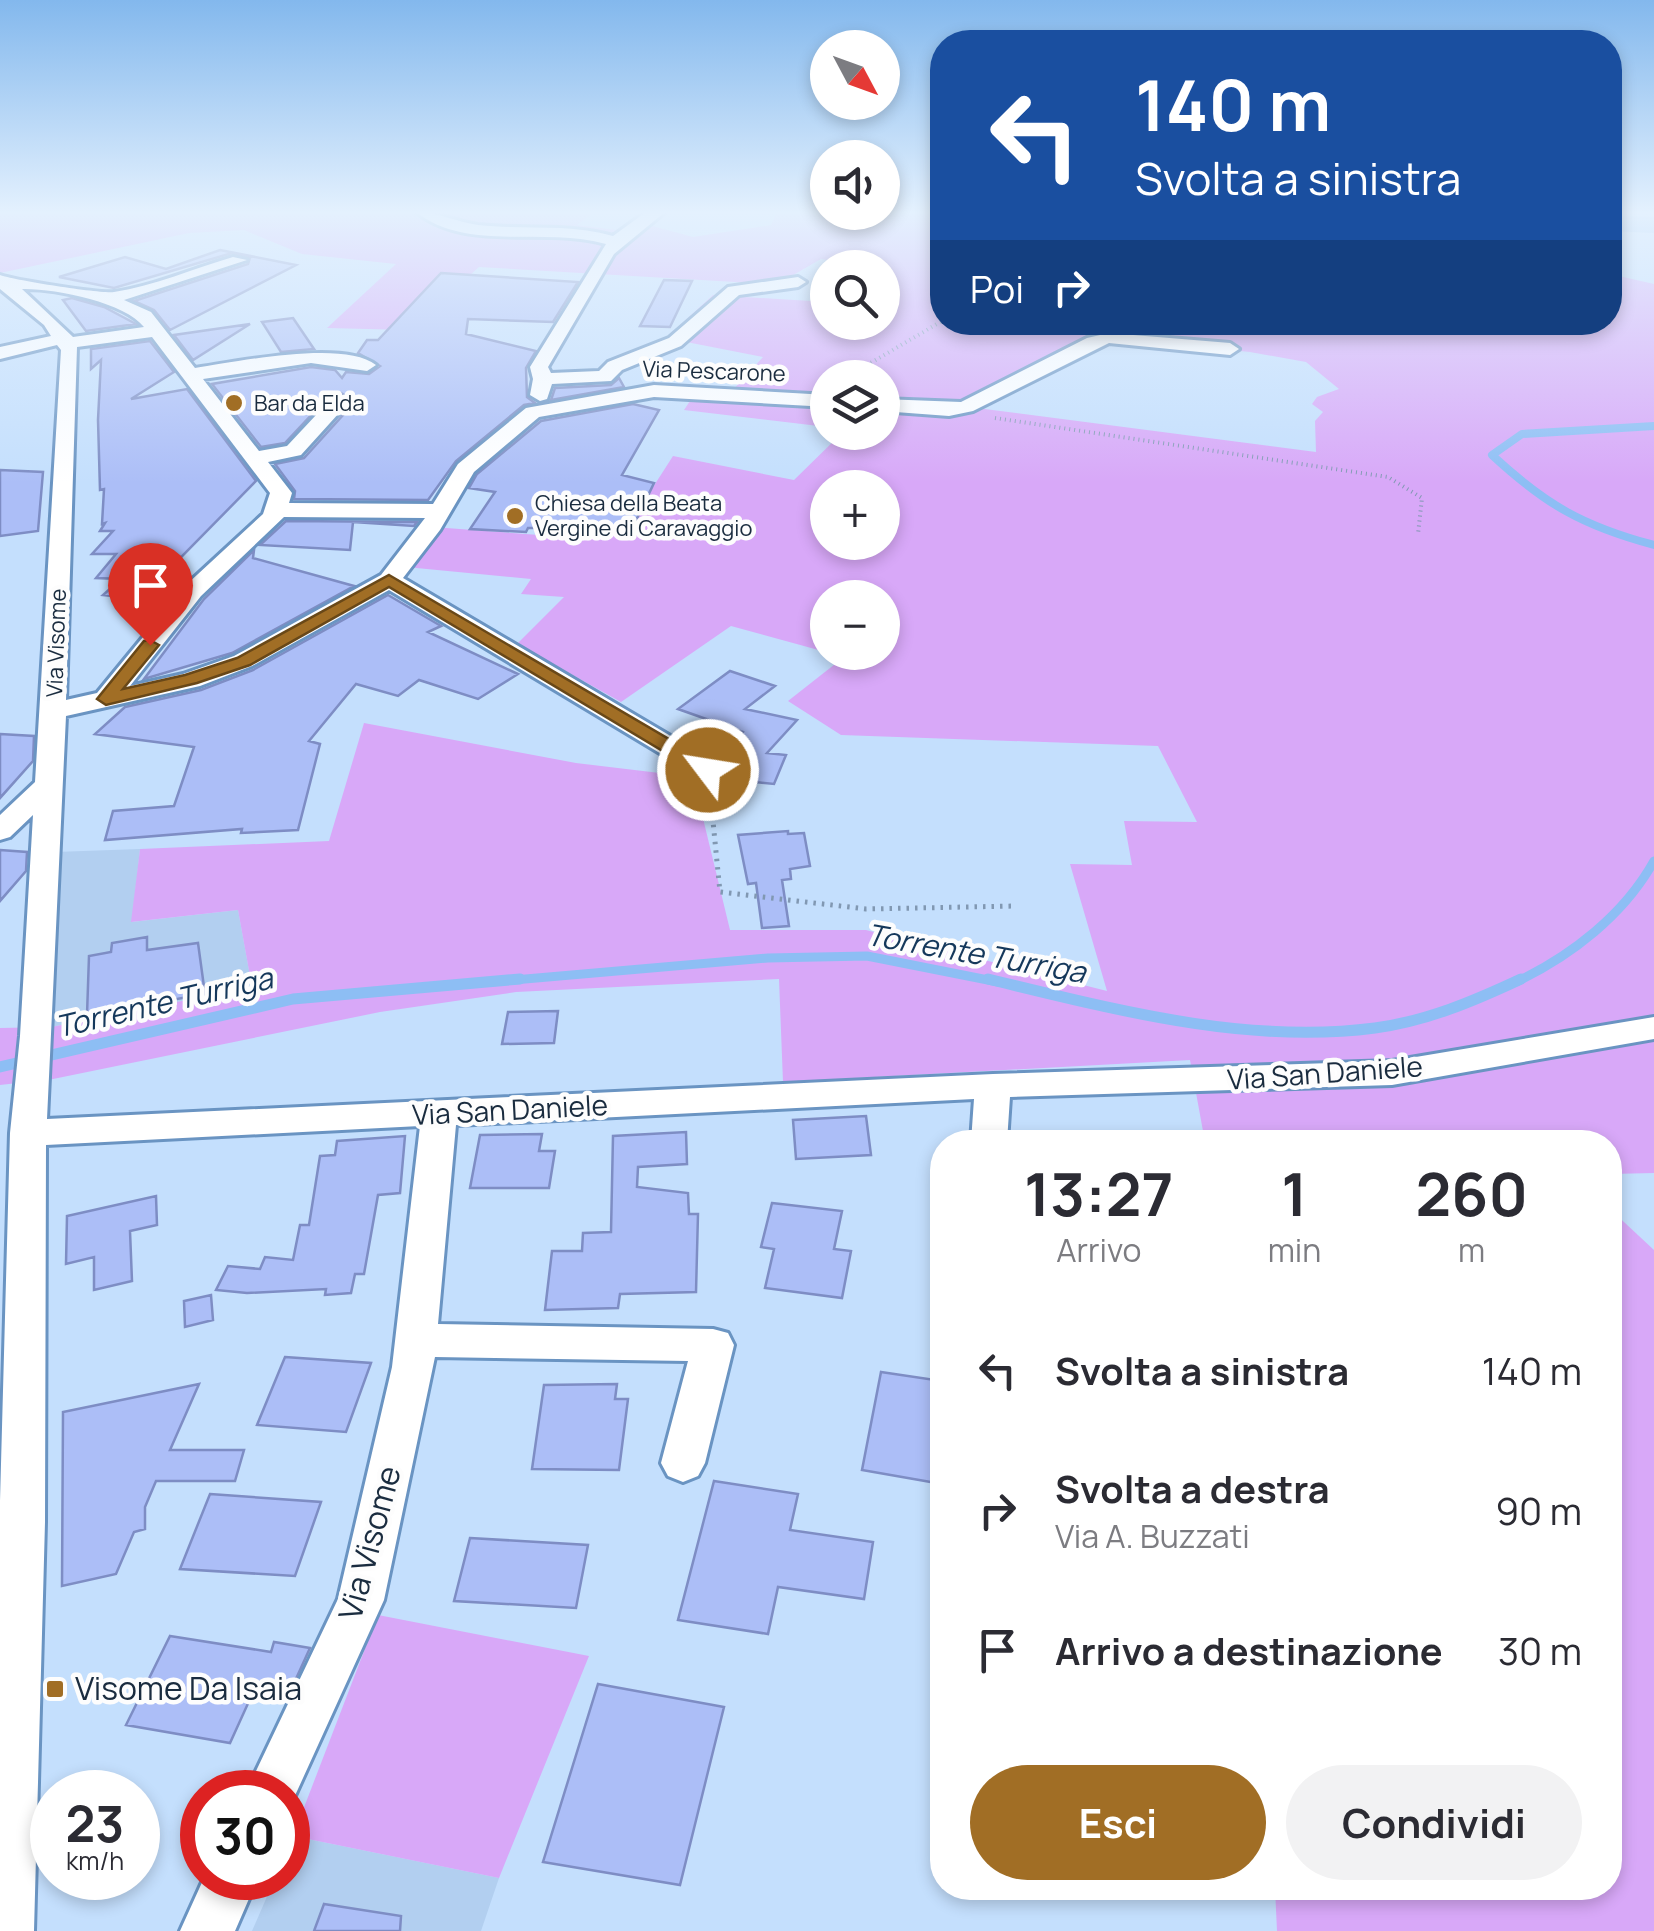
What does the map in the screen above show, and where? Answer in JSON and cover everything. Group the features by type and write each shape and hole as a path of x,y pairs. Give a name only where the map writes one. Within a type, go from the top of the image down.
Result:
{"street":[{"path":"25,302 66,340"},
{"path":"106,699 194,591 273,517 281,494 145,316 125,302"},
{"path":"541,410 543,379 539,367 578,302"},
{"name":"Via Pescarone","path":"543,379 604,377 615,366 675,342 724,302"},
{"path":"0,353 66,340 155,331"},
{"path":"0,335 66,340"},
{"path":"900,406 949,410 966,406 1093,342 1124,338 1230,349"},
{"name":"Via Visome","path":"30,1112 54,712 66,340"},
{"path":"188,376 311,357 367,365"},
{"name":"Via Pescarone","path":"389,580 430,530 470,463 541,410 654,391 810,400"},
{"path":"254,458 294,451 339,402"},
{"path":"275,510 442,507"},
{"path":"54,712 191,680 243,662 389,580 708,770"},
{"path":"0,832 48,785"},
{"name":"Via San Daniele","path":"30,1112 439,1113 993,1086 1392,1073 1654,1028"},
{"path":"990,1130 993,1086"},
{"path":"7,1931 11,1528 30,1112"},
{"name":"Via Visome","path":"282,1770 361,1600 413,1367 439,1113"},
{"path":"416,1340 713,1345 682,1463"},
{"path":"207,1931 222,1900"}],"path":[{"path":"874,360 930,327"},
{"path":"949,410 1388,477 1414,489 1422,498 1418,534"},
{"path":"708,770 720,892 866,909 1016,906"}],"shaded area":[{"path":"355,302 439,302 408,330 327,328"},
{"path":"705,302 810,302 810,340 900,340 900,302 930,302 930,335 1622,335 1622,302 1654,302 1654,1173 1622,1174 1622,1130 1203,1130 1190,1060 783,1082 779,979 516,992 380,1012 53,1079 0,1085 0,1028 51,1027 252,987 238,910 131,922 140,849 329,841 364,723 576,763 693,777 730,930 866,930 1107,991 1070,864 1132,865 1124,821 1197,822 1158,746 841,735 788,701 827,670 900,670 900,580 810,580 810,648 731,626 621,702 517,644 564,597 521,594 531,579 406,567 433,527 553,536 576,509 648,495 673,456 794,480 825,450 900,450 900,360 810,360 810,425 684,410 698,389 731,392 763,357 666,338","holes":["1109,338 1250,352 1306,362 1339,389 1317,397 1312,404 1323,412 1315,421 1316,452 969,407"]},
{"path":"140,849 132,922 238,910 252,987 51,1027 55,852"},
{"path":"1622,1220 1654,1250 1654,1931 1277,1931 1276,1900 1622,1900"},
{"path":"378,1615 589,1656 499,1878 310,1839 310,1792"},
{"path":"310,1839 499,1878 481,1931 252,1931 265,1900 310,1900"}],"building":[{"path":"65,302 104,307 136,324 86,331"},
{"path":"136,302 224,302 170,330 154,310"},
{"path":"414,302 565,302 553,322 468,319 466,334 536,351 526,368 527,397 535,403 524,405 456,461 428,500 294,499 295,491 275,464 304,458 352,405 351,399 341,393 331,394 285,443 261,447 212,384 311,367 335,370 342,378 346,372 369,374 380,366 358,353 367,340 378,340"},
{"path":"652,302 682,302 670,327 640,326"},
{"path":"293,318 314,349 281,352 262,322"},
{"path":"250,324 193,360 174,335"},
{"path":"150,341 174,372 131,399 187,389 256,481 140,599 103,595 121,579 96,578 116,554 92,554 113,531 100,531 105,523 102,524 104,489 100,490 98,420 101,360 91,369 91,349"},
{"path":"619,378 624,387 551,400 555,388 611,385"},
{"path":"633,404 659,410 622,475 654,483 631,531 547,522 543,528 528,528 526,532 470,529 495,492 469,488 477,474 541,421"},
{"path":"0,470 43,472 38,531 0,536"},
{"path":"286,521 417,522 414,526 353,522 350,550 260,545"},
{"path":"254,550 253,558 354,586 232,653 144,679 204,599"},
{"path":"388,595 441,626 428,632 518,674 478,699 419,680 398,696 356,684 309,741 320,744 298,830 241,833 242,829 105,840 113,811 174,806 194,747 95,734 125,707 201,690 253,670"},
{"path":"730,671 775,686 745,709 797,720 767,753 786,755 774,784 737,780 744,766 729,764 743,732 678,709"},
{"path":"0,734 34,736 33,761 0,798"},
{"path":"804,833 810,866 790,869 791,879 782,880 789,926 762,928 756,883 748,884 738,835"},
{"path":"0,850 27,852 26,871 0,901"},
{"path":"147,937 147,950 198,943 205,994 87,1015 89,956 111,952 112,943"},
{"path":"558,1011 554,1043 502,1044 508,1012"},
{"path":"866,1116 871,1155 796,1159 793,1120"},
{"path":"686,1132 687,1164 638,1167 637,1187 688,1193 689,1214 698,1214 696,1292 620,1294 618,1308 545,1310 552,1251 582,1251 583,1233 611,1232 613,1136"},
{"path":"542,1134 539,1151 555,1151 549,1188 470,1188 480,1135"},
{"path":"405,1136 400,1193 378,1195 364,1274 355,1274 351,1293 325,1295 326,1289 247,1293 216,1290 228,1266 260,1269 265,1257 293,1260 300,1225 309,1225 320,1156 335,1155 337,1141"},
{"path":"156,1196 157,1225 130,1231 132,1281 94,1290 94,1257 66,1264 67,1216"},
{"path":"772,1203 842,1211 834,1249 851,1251 842,1298 765,1288 774,1249 761,1247"},
{"path":"211,1295 213,1320 185,1327 184,1301"},
{"path":"285,1357 371,1363 346,1432 257,1425"},
{"path":"881,1372 930,1379 930,1482 862,1470"},
{"path":"199,1384 170,1450 244,1450 235,1481 156,1481 145,1507 145,1529 134,1532 116,1574 62,1586 63,1412"},
{"path":"617,1384 615,1399 628,1399 619,1470 532,1469 544,1385"},
{"path":"714,1481 798,1494 790,1530 873,1542 864,1599 778,1587 768,1634 678,1620"},
{"path":"210,1494 321,1502 295,1576 180,1569"},
{"path":"470,1538 588,1545 576,1608 454,1601"},
{"path":"170,1636 271,1652 274,1642 310,1648 290,1692 255,1688 230,1743 126,1725"},
{"path":"598,1684 724,1707 680,1885 543,1862"},
{"path":"324,1904 401,1916 400,1931 314,1931"}],"waterway":[{"name":"Torrente Turriga","path":"1654,426 1522,434 1492,455 1567,512 1654,545"},
{"name":"Torrente Turriga","path":"1516,982 1557,960 1594,932 1628,899 1654,861"},
{"name":"Torrente Turriga","path":"491,982 768,958 867,956 998,982"},
{"name":"Torrente Turriga","path":"0,1067 293,999 520,979"},
{"name":"Torrente Turriga","path":"988,979 1180,1021 1278,1032 1375,1028 1413,1020 1521,979"}],"place":[{"name":"Bar da Elda","path":"234,403"},
{"name":"Chiesa della Beata Vergine di Caravaggio","path":"515,516"},
{"name":"Visome Da Isaia","path":"55,1689"}],"route":[{"path":"150,645 106,699 191,680 243,662 389,580 708,770"}]}
